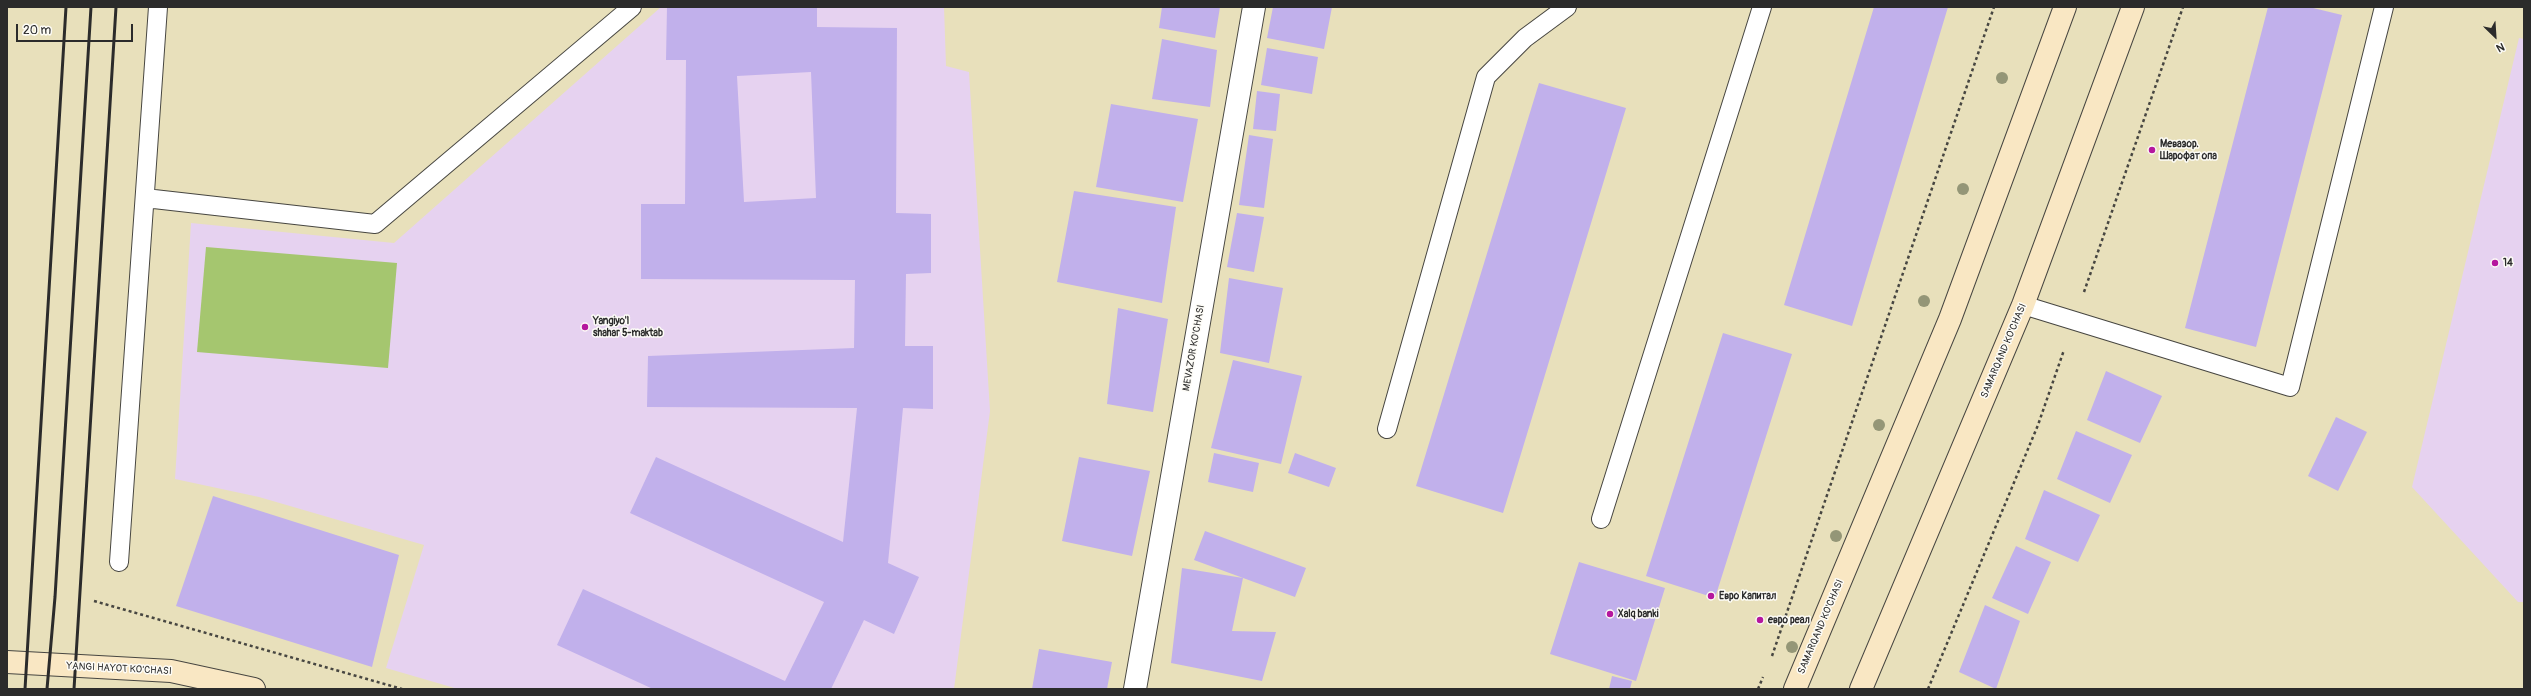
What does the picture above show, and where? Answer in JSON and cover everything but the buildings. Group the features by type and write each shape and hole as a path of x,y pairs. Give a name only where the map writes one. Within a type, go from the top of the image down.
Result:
{"main road":[{"name":"SAMARQAND KO'CHASI","path":"1795,689 1950,319 2065,7"},
{"name":"SAMARQAND KO'CHASI","path":"1862,689 2024,304 2133,7"},
{"name":"YANGI HAYOT KO'CHASI","path":"7,662 171,671 254,689"}],"street":[{"name":"MEVAZOR KO'CHASI","path":"1135,689 1254,7"}],"lane":[{"path":"119,562 158,7"},
{"path":"145,198 375,224 632,7"},
{"path":"1387,429 1486,77 1525,38 1567,7"},
{"path":"1601,519 1762,7"},
{"path":"2024,304 2290,386 2384,7"}],"path":[{"path":"1770,661 1994,7"},
{"path":"94,601 402,689"},
{"path":"1758,689 1764,675"}],"shaded area":[{"name":"Yangiyo'l shahar 5-maktab","path":"661,7 944,7 946,66 969,72 990,411 954,689 458,689 386,668 424,545 259,497 175,479 191,223 394,243"},
{"name":"14","path":"2519,38 2524,39 2524,602 2518,602 2412,487"}],"green space":[{"path":"206,247 397,263 388,368 197,352"}],"railway":[{"path":"25,689 66,7"},
{"path":"47,689 55,597 91,7"},
{"path":"74,689 116,7"}],"place":[{"name":"Мевазор. Шарофат опа","path":"2152,150"},
{"name":"14","path":"2495,263"},
{"name":"Yangiyo'l shahar 5-maktab","path":"585,327"},
{"name":"Евро Капитал","path":"1711,596"},
{"name":"Xalq banki","path":"1610,614"},
{"name":"евро реал","path":"1760,620"}]}
